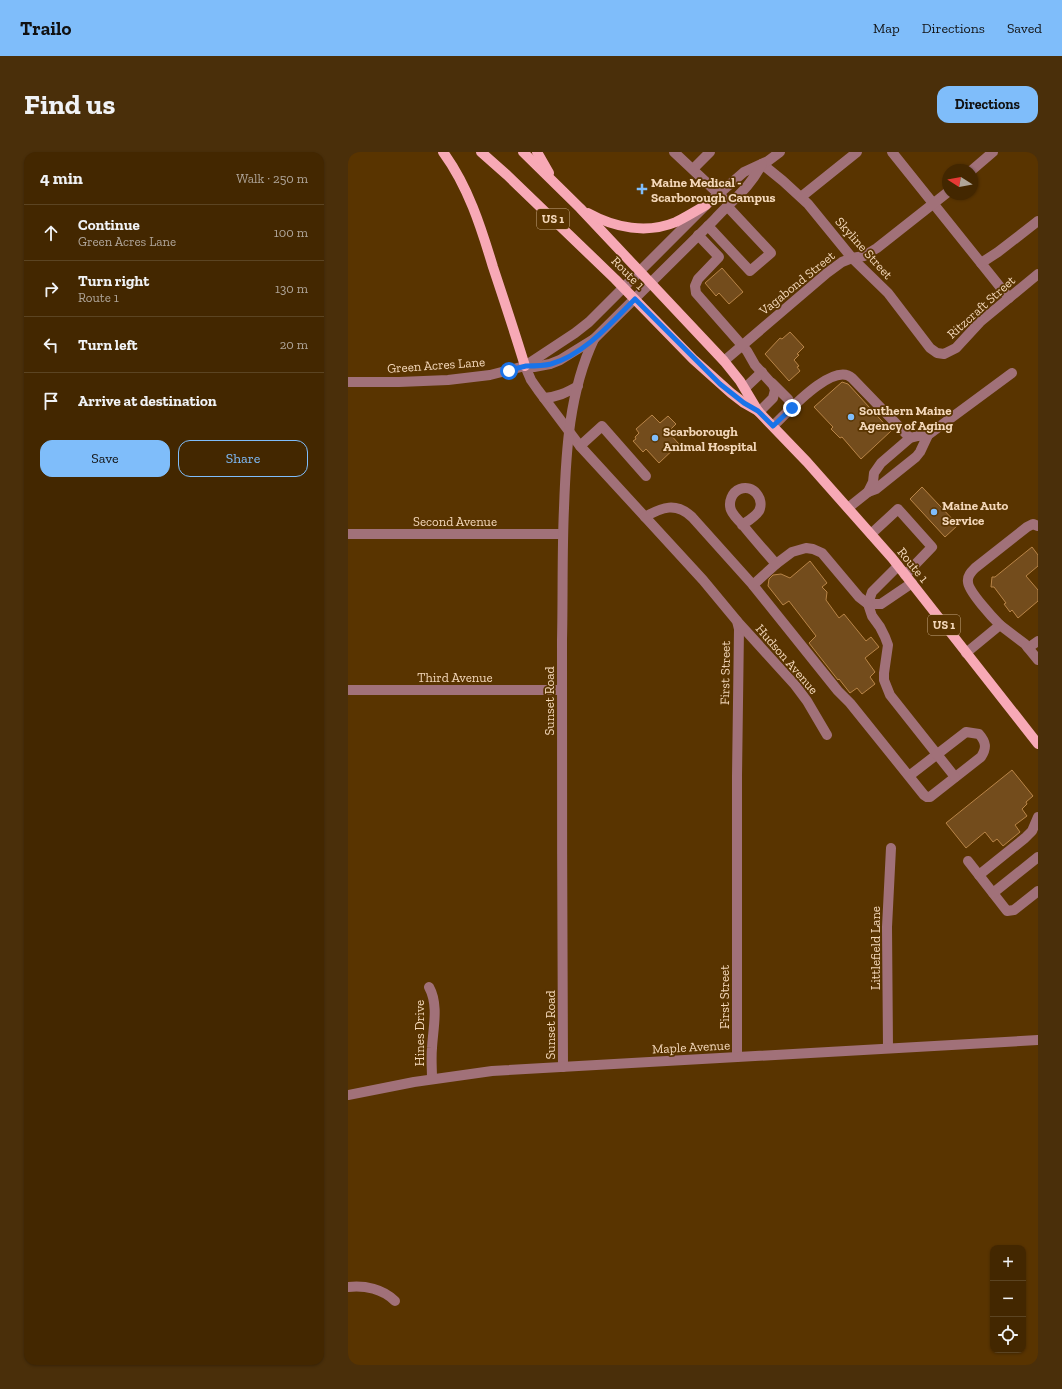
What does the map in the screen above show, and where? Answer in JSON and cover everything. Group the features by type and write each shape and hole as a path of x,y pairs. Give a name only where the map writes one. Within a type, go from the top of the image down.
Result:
{"main road":[{"path":"443,152 456,172 467,194 480,227 525,366"},
{"name":"Route 1","path":"481,152 507,175 624,288 720,384 744,403 759,411"},
{"name":"Route 1","path":"523,152 580,208 724,361 745,388 759,411 848,508 912,583 1038,744"},
{"path":"537,152 558,186"},
{"path":"580,208 597,218 610,223 628,228 642,229 670,224 706,205"}],"street":[{"path":"674,152 719,194 771,253 750,271 708,226"},
{"path":"693,170 710,152"},
{"name":"Green Acres Lane","path":"525,366 575,333 603,309 706,205 744,172 762,164 780,152"},
{"path":"801,197 857,152"},
{"path":"892,152 1009,298"},
{"path":"978,165 993,152"},
{"name":"Green Acres Lane","path":"348,382 432,381 490,374 525,366 540,366 560,360 594,339 708,226 728,204 749,186 762,164"},
{"name":"Skyline Street","path":"762,164 801,197 852,258 888,293 930,348 940,354"},
{"name":"Vagabond Street","path":"724,361 827,273 842,262 852,258 864,256 877,248 942,196"},
{"path":"981,263 998,252 1038,221"},
{"path":"698,235 719,258 698,279 695,286 696,293 752,357 755,365 788,400 792,408"},
{"name":"Ritzcraft Street","path":"940,354 947,353 956,348 980,322 1038,274"},
{"name":"Sunset Road","path":"562,1067 562,690 565,467 569,431 578,386 594,339"},
{"path":"525,366 531,380 580,446 702,580 737,621"},
{"path":"745,388 762,372"},
{"path":"848,508 868,492 876,489 916,457 928,435 1012,373"},
{"path":"773,426 809,393 830,377 842,374 849,375 910,438"},
{"path":"759,411 773,398 775,390 770,380"},
{"path":"544,398 560,396 578,386"},
{"path":"580,446 602,426 646,476"},
{"path":"868,492 873,482 874,473 881,463 910,438 928,435"},
{"path":"645,517 659,510 674,507 686,512 753,585 838,691 924,795 927,797 930,797 981,757 986,746 983,738 975,732 966,732 909,776"},
{"path":"871,534 898,509 932,548 905,575"},
{"path":"1038,526 1033,524 1027,527 975,568 969,576 967,582 970,589 993,618 1025,644 1038,660"},
{"path":"742,525 776,564"},
{"name":"Second Avenue","path":"348,534 563,534"},
{"path":"753,585 776,564 798,550 806,548 817,550 822,553 859,597 868,604 872,616 880,626 888,645 884,673 886,688 890,695 955,777"},
{"path":"868,604 872,592 898,566"},
{"path":"868,604 881,604 912,583"},
{"name":"Hudson Avenue","path":"737,621 807,700 827,735"},
{"name":"First Street","path":"737,621 739,630 737,776 737,1057"},
{"path":"966,653 1000,625"},
{"path":"1028,648 1038,641"},
{"name":"Third Avenue","path":"348,690 562,690"},
{"path":"979,875 1025,838 1032,831 1038,818"},
{"name":"Littlefield Lane","path":"888,1048 887,927 891,848"},
{"path":"993,893 1038,857"},
{"path":"968,861 1007,911 1014,910 1038,891"},
{"name":"Hines Drive","path":"428,988 433,994 435,1004 431,1057 432,1079"},
{"name":"Maple Avenue","path":"348,1095 432,1079 492,1072 1038,1040"},
{"path":"348,1287 364,1286 372,1288 382,1292 395,1302"}],"building":[{"path":"722,268 743,292 729,304 719,293 716,296 705,283"},
{"path":"790,332 804,347 797,354 799,355 794,360 799,366 797,367 800,371 789,381 765,354 780,338 782,339"},
{"name":"Southern Maine Agency of Aging","path":"842,382 848,384 891,431 861,459 842,437 840,438 831,429 833,427 814,407"},
{"name":"Scarborough Animal Hospital","path":"652,415 660,423 668,416 676,424 668,432 679,444 659,463 646,449 643,452 633,441 639,433 636,429"},
{"name":"Maine Auto Service","path":"922,487 958,525 945,537 910,499"},
{"path":"1032,547 1038,555 1038,566 1026,576 1038,590 1038,601 1018,618 1012,610 1010,612 1004,604 1006,603 994,587 991,587 992,577 995,577"},
{"path":"810,561 827,583 822,587 827,592 826,600 839,618 844,614 866,641 871,637 879,647 865,658 875,672 870,677 875,684 862,694 857,688 850,693 839,679 838,680 809,643 816,636 789,601 783,605 768,586 769,579 773,575 781,574 790,578"},
{"path":"1012,770 1033,796 1026,802 1027,804 1022,809 1027,816 1015,825 1020,832 1003,846 997,839 993,842 985,832 966,848 946,823"}],"place":[{"name":"Maine Medical - Scarborough Campus","path":"642,189"},
{"name":"Southern Maine Agency of Aging","path":"851,417"},
{"name":"Scarborough Animal Hospital","path":"655,438"},
{"name":"Maine Auto Service","path":"934,512"}],"route":[{"path":"509,371 525,366 534,367 550,364 576,351 594,339 635,299 720,384 744,403 758,411 773,426 792,408"}]}
